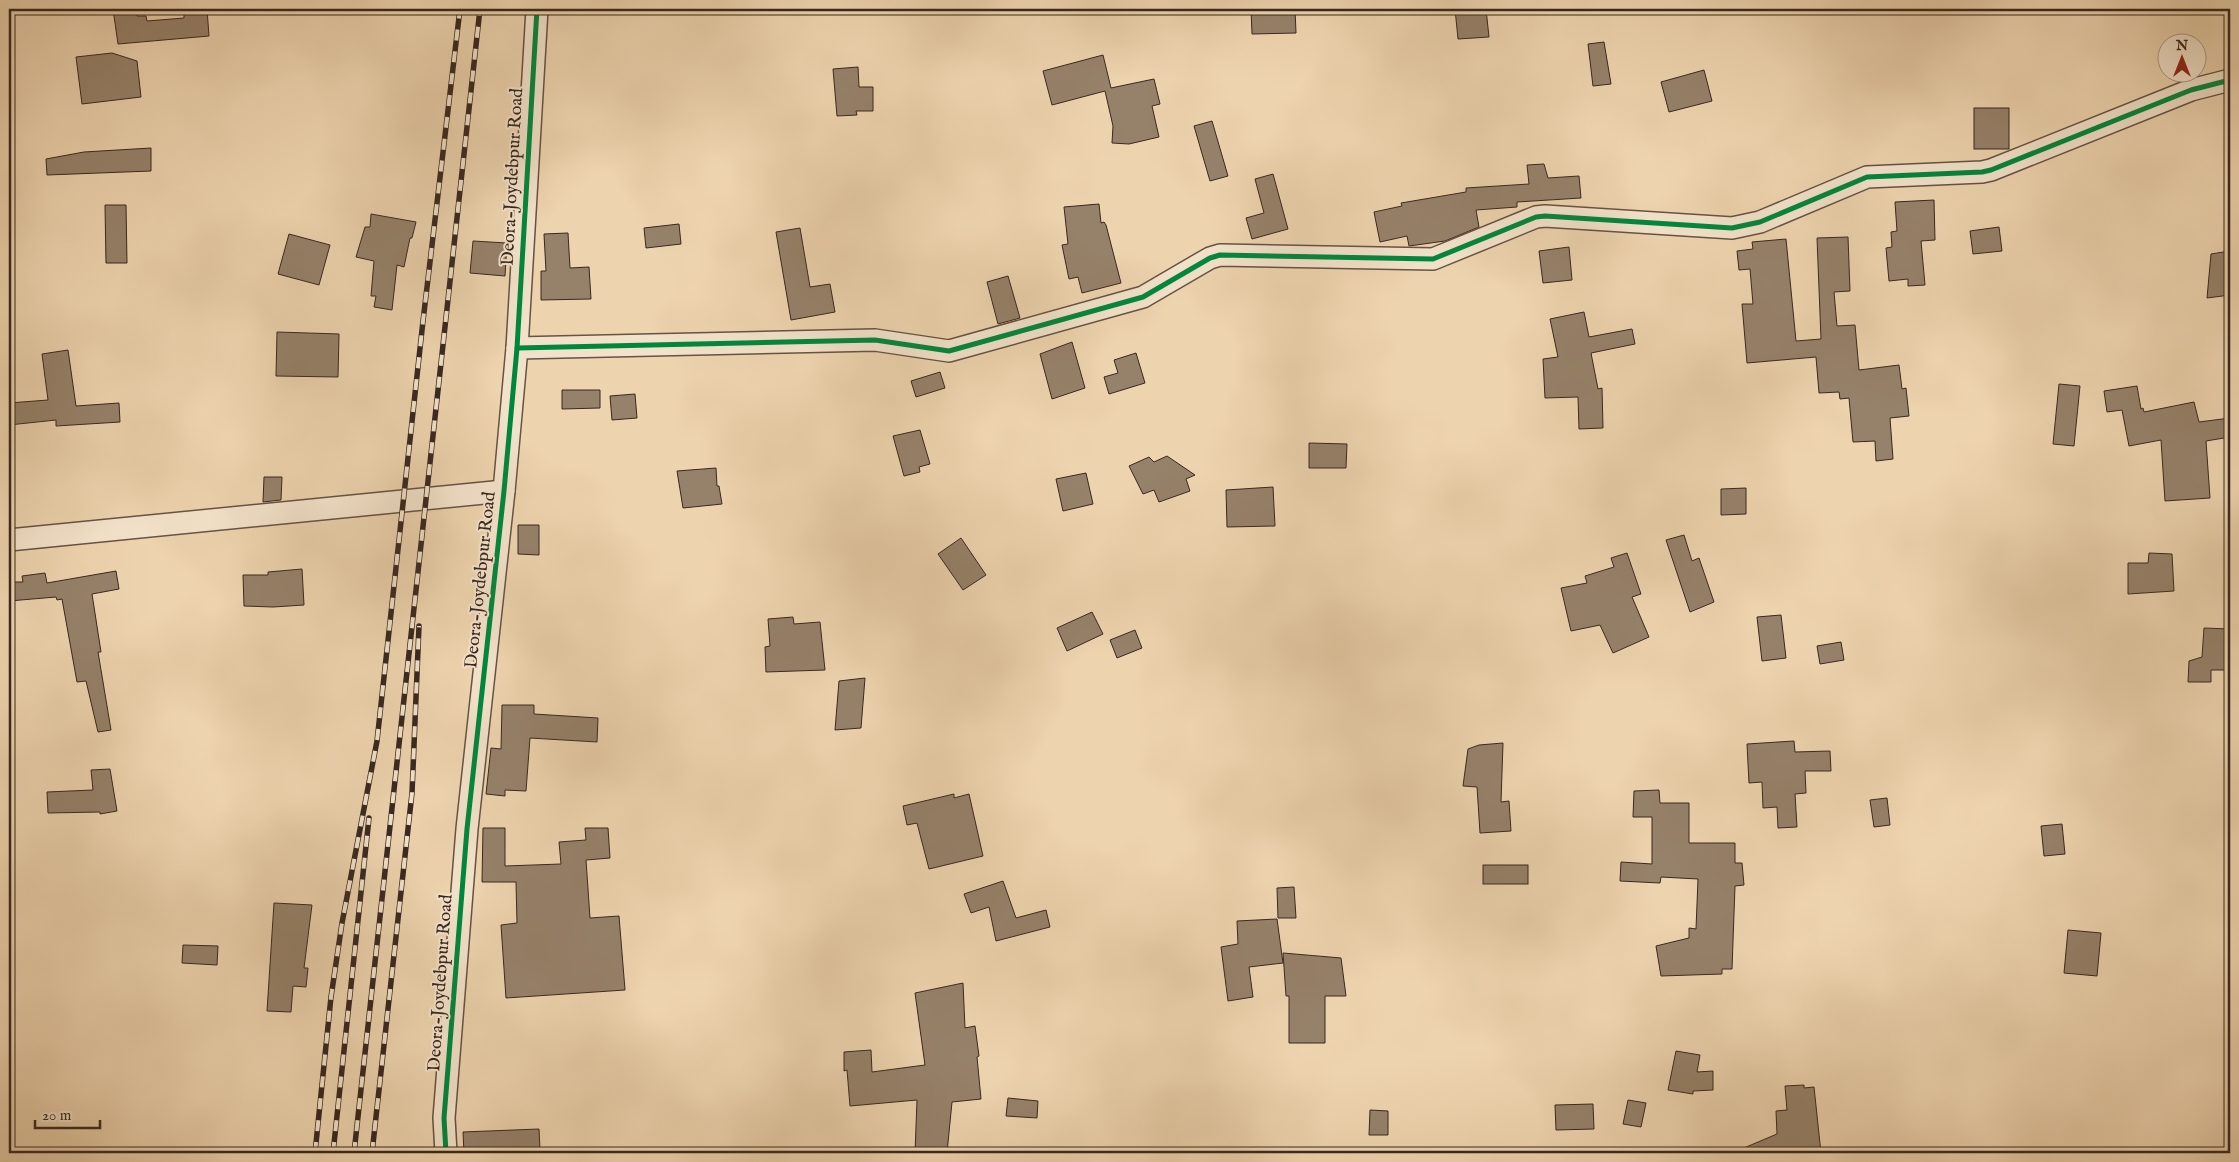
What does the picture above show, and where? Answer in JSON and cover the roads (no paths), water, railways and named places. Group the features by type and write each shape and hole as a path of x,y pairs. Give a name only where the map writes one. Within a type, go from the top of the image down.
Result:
{"street":[{"name":"Deora-Joydebpur Road","path":"446,1153 444,1118 467,829 504,491 517,348 537,9"},
{"path":"517,348 875,340 949,351 1143,297 1210,258 1220,255 1433,259 1536,217 1545,216 1732,228 1760,222 1867,177 1991,170 2191,90 2230,80"},
{"path":"9,540 504,491"}],"railway":[{"path":"315,1153 331,997 342,923 377,741 423,321 460,9"},
{"path":"354,1153 480,9"},
{"path":"372,1153 412,793 419,626"},
{"path":"333,1153 369,818"}]}
